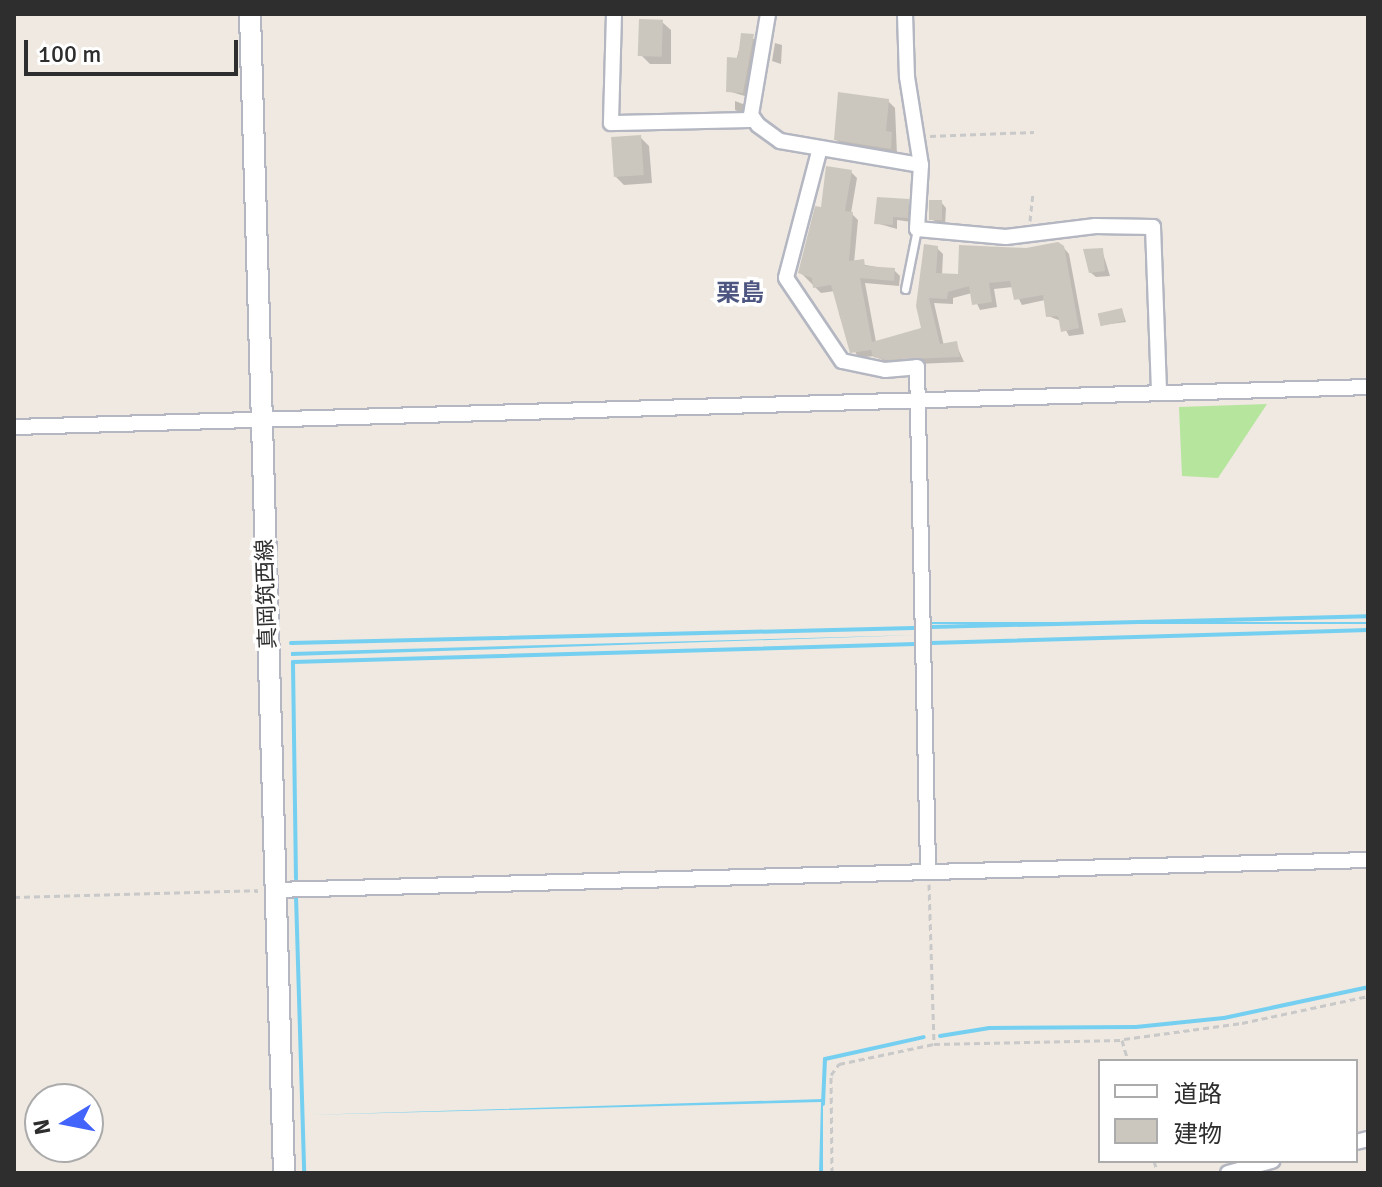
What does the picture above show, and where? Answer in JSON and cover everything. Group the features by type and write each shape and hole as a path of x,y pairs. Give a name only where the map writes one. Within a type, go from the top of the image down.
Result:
{"main road":[{"name":"真岡筑西線","path":"250,14 284,1173"}],"street":[{"path":"614,14 611,123 754,120 780,141 921,165"},
{"path":"754,120 768,14"},
{"path":"905,14 907,77 921,165 917,229 1006,237 1095,226 1153,227 1159,393"},
{"path":"820,148 786,278 842,361 885,370 917,367 928,869"},
{"path":"14,427 1368,387"},
{"path":"274,890 928,869 1368,860"},
{"path":"1228,1173 1265,1163"}],"lane":[{"path":"905,289 917,229"}],"path":[{"path":"916,136 1034,132"},
{"path":"1031,233 1033,193"},
{"path":"928,869 934,1044"},
{"path":"14,897 274,890"},
{"path":"832,1173 831,1075 839,1064 934,1044 1122,1040 1242,1023 1368,996"},
{"path":"1122,1040 1127,1059"}],"green space":[{"path":"1267,404 1218,478 1182,476 1179,407"}],"water":[{"path":"929,622 1368,624 929,624"},
{"path":"916,635 291,656 291,652"},
{"path":"823,1099 823,1173 819,1173 821,1102 307,1115"}],"building":[{"path":"639,19 663,20 662,57 638,56"},
{"path":"741,33 754,34 743,93 726,92 727,57 738,58"},
{"path":"838,92 889,99 886,131 892,132 891,149 834,140"},
{"path":"641,135 644,175 614,177 611,137"},
{"path":"826,166 852,170 845,211 853,212 849,261 864,259 865,266 895,268 894,281 860,278 872,342 921,328 916,306 924,244 938,246 936,273 958,274 959,245 1026,248 1058,242 1064,246 1079,328 1061,332 1058,316 1046,317 1043,295 1014,300 1010,281 989,283 992,302 972,305 969,286 948,292 947,299 929,298 940,344 957,341 960,357 886,360 873,357 871,350 850,353 831,285 813,288 812,278 798,273 815,206 821,207"},
{"path":"877,197 909,199 908,218 893,217 893,225 874,224"},
{"path":"929,200 942,200 942,220 929,220"},
{"path":"1103,248 1105,271 1089,273 1083,249"},
{"path":"1122,308 1125,321 1101,326 1098,314"}],"waterway":[{"path":"931,627 1368,616"},
{"path":"291,643 914,628"},
{"path":"931,643 1368,630"},
{"path":"296,879 293,662 916,644"},
{"path":"296,896 304,1173"},
{"path":"940,1036 989,1028 1136,1027 1224,1018 1368,987"},
{"path":"823,1104 825,1059 924,1037"}],"district":[{"name":"栗島","path":"740,294"}]}
